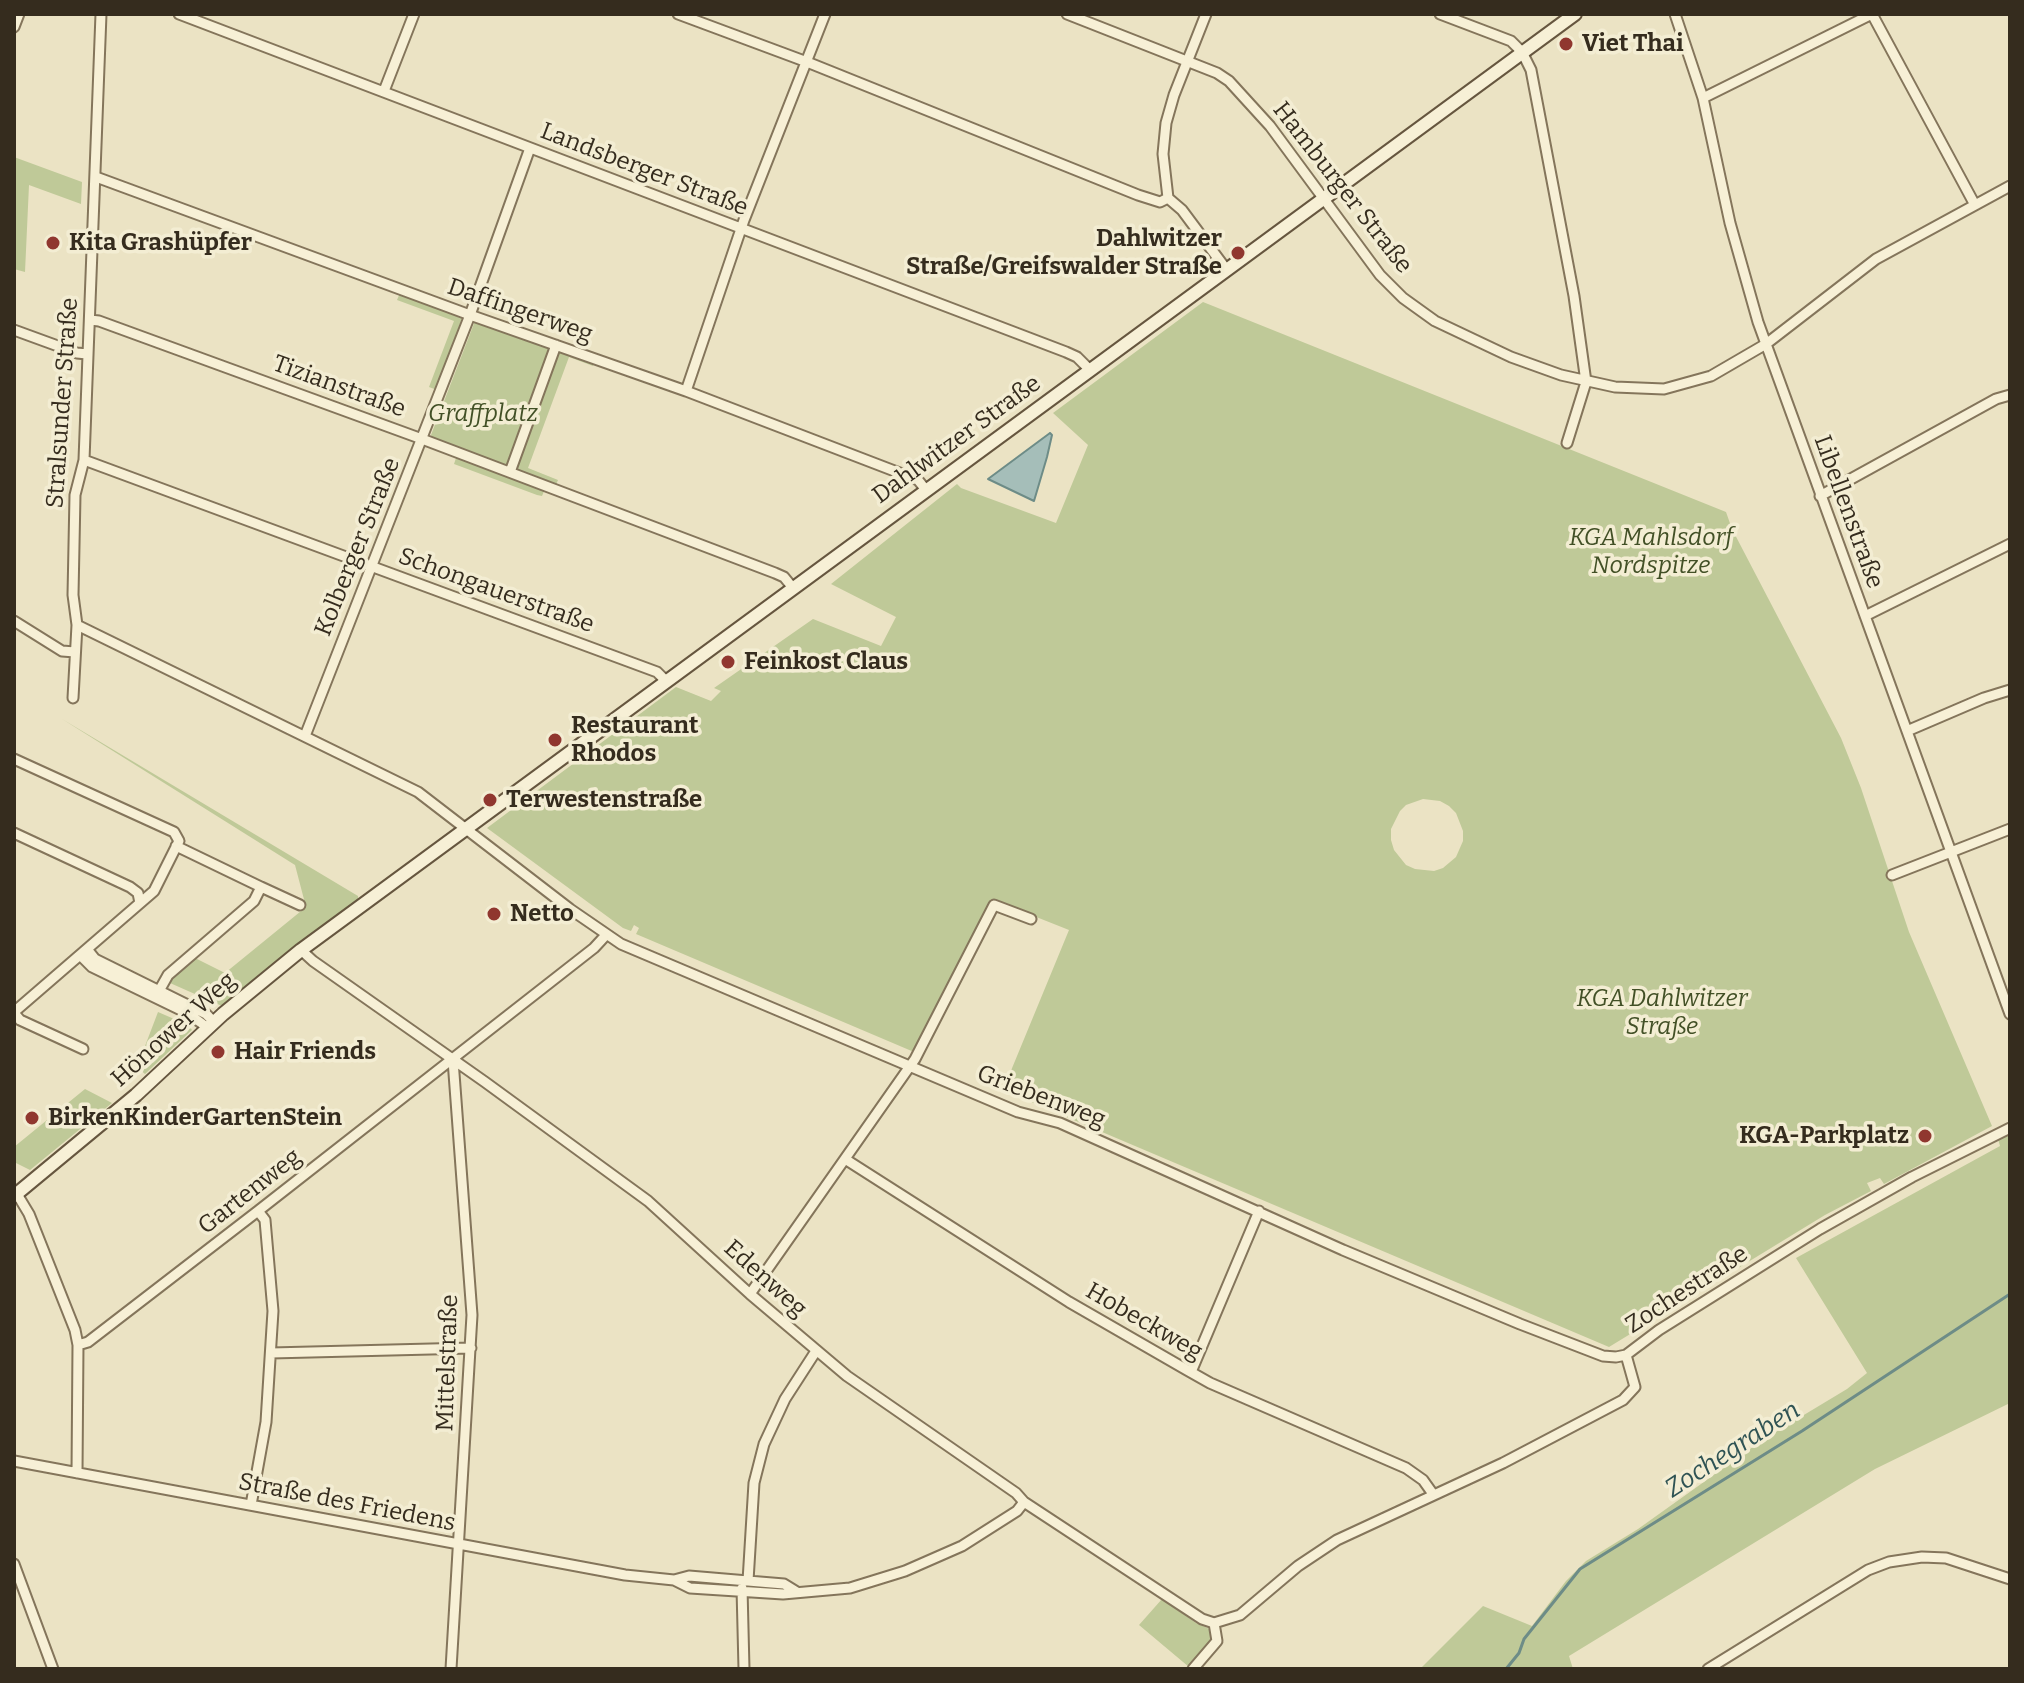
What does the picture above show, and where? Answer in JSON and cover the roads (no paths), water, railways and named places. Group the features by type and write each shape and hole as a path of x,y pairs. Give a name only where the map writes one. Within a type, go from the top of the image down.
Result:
{"main road":[{"name":"Dahlwitzer Straße","path":"366,901 1575,14"},
{"name":"Hönower Weg","path":"16,1195 144,1088 211,1025 366,901"}],"street":[{"path":"14,27 19,14"},
{"name":"Stralsunder Straße","path":"73,698 77,625 73,595 75,495 84,460 101,14"},
{"name":"Landsberger Straße","path":"179,14 1066,352 1077,357 1090,370"},
{"path":"384,91 414,14"},
{"path":"678,14 807,62 1138,195 1160,202 1168,198"},
{"path":"686,391 742,230 825,14"},
{"name":"Hamburger Straße","path":"1067,14 1217,73 1249,100 1380,275 1403,298 1435,321 1511,357 1586,382 1637,390 1683,385 1711,376 1766,344 1861,269 2010,186"},
{"path":"1206,14 1166,123 1163,154 1168,198 1182,210 1226,269"},
{"path":"1440,14 1511,41 1522,52 1531,70 1574,296 1586,382 1567,443"},
{"name":"Libellenstraße","path":"1675,14 1703,98 1732,232 1766,344 2010,1014"},
{"path":"1703,98 1872,14 1975,205"},
{"name":"Kolberger Straße","path":"305,736 470,315 530,148"},
{"name":"Daffingerweg","path":"96,177 686,391 918,480 926,490"},
{"name":"Tizianstraße","path":"90,320 422,439 775,573 784,577 793,588"},
{"path":"14,330 87,354"},
{"path":"510,472 556,345"},
{"path":"1820,496 1996,399 2010,395"},
{"name":"Schongauerstraße","path":"84,460 657,672 666,681"},
{"path":"1865,616 2010,544"},
{"path":"14,621 62,651 75,652"},
{"path":"77,625 418,792 464,829"},
{"path":"1907,731 2010,690"},
{"path":"14,759 178,836 154,891 14,1012 20,1020 83,1049"},
{"name":"Griebenweg","path":"464,829 606,935 745,998 1018,1112 1060,1123 1343,1250 1520,1324 1603,1356 1626,1355"},
{"path":"1892,875 2010,829"},
{"path":"14,833 130,887 138,893 140,903"},
{"path":"176,846 300,905"},
{"path":"159,991 168,975 254,901 261,887"},
{"path":"750,1294 910,1065 937,1021 994,905 1031,919"},
{"name":"Gartenweg","path":"78,1345 88,1342 453,1060 606,935"},
{"name":"Edenweg","path":"301,950 310,960 648,1201 816,1351 898,1413 1016,1493 1024,1502 1202,1619 1214,1623"},
{"path":"84,952 206,1014 211,1025"},
{"path":"84,952 92,967 211,1025"},
{"path":"1998,981 2010,976"},
{"name":"Mittelstraße","path":"451,1669 471,1348 471,1281 453,1060"},
{"name":"Zochestraße","path":"1214,1623 1240,1615 1298,1566 1337,1540 1503,1463 1623,1400 1635,1387 1626,1355 1659,1330 1820,1229 1912,1177 2010,1128"},
{"name":"Hobeckweg","path":"845,1159 1069,1302 1191,1372 1406,1468 1423,1480 1433,1494"},
{"path":"16,1195 29,1214 75,1330 78,1345 77,1473"},
{"path":"251,1505 266,1422 273,1311 265,1220 258,1211"},
{"path":"1191,1372 1259,1211"},
{"path":"271,1353 471,1348"},
{"path":"744,1669 742,1592 754,1483 764,1444 785,1399 816,1351"},
{"name":"Straße des Friedens","path":"14,1461 458,1545 625,1575 674,1580 690,1588 783,1594 850,1588 905,1571 962,1546 1017,1511 1024,1502"},
{"path":"1708,1669 1868,1570 1889,1562 1912,1557 1946,1558 2010,1579"},
{"path":"14,1564 53,1669"},
{"name":"Straße des Friedens","path":"674,1580 689,1576 745,1580 784,1584 797,1592"},
{"path":"1193,1669 1217,1641 1214,1623"}],"water":[{"path":"1050,433 1047,457 1034,501 988,479"}],"waterway":[{"name":"Zochegraben","path":"1506,1669 1519,1653 1524,1639 1580,1569 1802,1431 2010,1294"}],"place":[{"name":"Viet Thai","path":"1566,44"},
{"name":"Kita Grashüpfer","path":"53,243"},
{"name":"Dahlwitzer Straße/Greifswalder Straße","path":"1238,253"},
{"name":"Feinkost Claus","path":"728,662"},
{"name":"Restaurant Rhodos","path":"555,740"},
{"name":"Terwestenstraße","path":"490,800"},
{"name":"Netto","path":"494,914"},
{"name":"Hair Friends","path":"218,1052"},
{"name":"BirkenKinderGartenStein","path":"32,1118"},
{"name":"KGA-Parkplatz","path":"1925,1136"}],"park label":[{"name":"Graffplatz","path":"483,414"},
{"name":"KGA Mahlsdorf Nordspitze","path":"1651,552"},
{"name":"KGA Dahlwitzer Straße","path":"1662,1013"}]}
